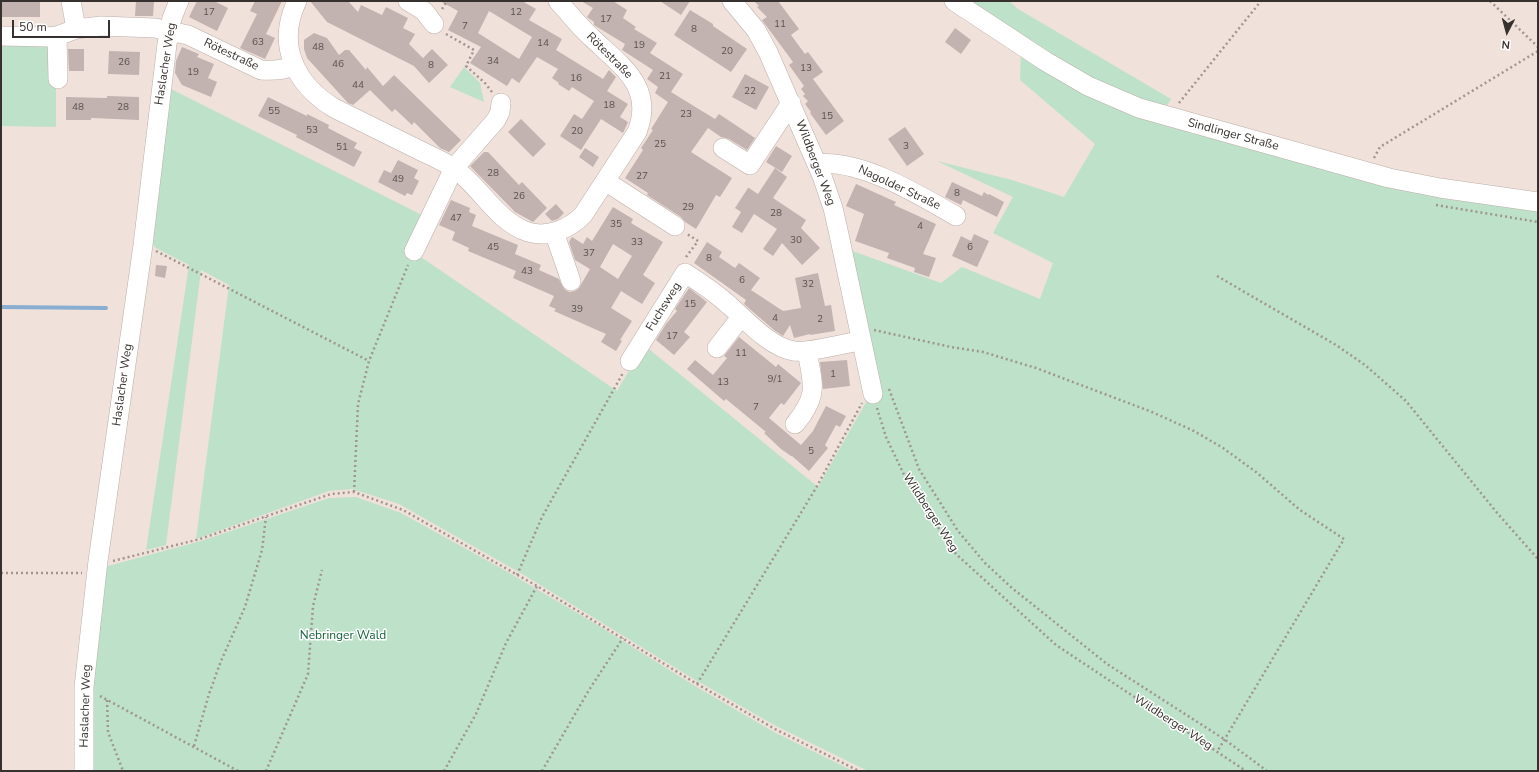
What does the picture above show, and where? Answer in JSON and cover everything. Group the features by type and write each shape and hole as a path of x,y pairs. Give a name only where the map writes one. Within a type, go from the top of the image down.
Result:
{"street":[{"path":"70,1 76,29"},
{"name":"Haslacher Weg","path":"84,771 84,687 97,567 143,245 169,30 179,1"},
{"name":"Rötestraße","path":"297,1 290,19 288,31 290,54 301,79 321,100 454,168 483,194 506,220 517,228 542,234 554,232 574,224 584,215 637,132 641,120 642,106 640,93 627,71 589,36 558,1"},
{"path":"408,1 424,11 434,24"},
{"name":"Wildberger Weg","path":"732,1 747,17 760,36 817,164 833,208 880,389"},
{"name":"Sindlinger Straße","path":"954,1 1045,61 1088,86 1139,108 1389,178 1440,188 1538,202"},
{"name":"Rötestraße","path":"1,36 57,36 76,29 101,26 139,27 169,30 194,38 261,70 284,70 294,66"},
{"path":"57,36 58,79"},
{"path":"414,252 454,168 496,120 500,112 501,103"},
{"path":"723,148 750,165 791,103"},
{"name":"Nagolder Straße","path":"817,164 837,163 848,165 870,173 892,182 956,216"},
{"path":"605,181 675,226"},
{"path":"554,232 571,281"},
{"name":"Fuchsweg","path":"630,360 685,273 715,293 741,317 771,341 784,349 796,352 807,351 868,339"},
{"path":"716,348 741,317"},
{"path":"795,424 807,410 814,390 807,351"}],"path":[{"path":"1172,118 1176,107 1261,1"},
{"path":"1490,1 1538,47"},
{"path":"434,24 440,31 474,50 466,66 485,83 501,103"},
{"path":"1372,162 1380,147 1538,51"},
{"path":"675,226 698,241 686,257"},
{"path":"354,492 358,404 369,361 414,252"},
{"path":"171,258 369,361"},
{"path":"1217,276 1336,345 1365,365 1406,401 1498,514 1538,559"},
{"path":"868,339 873,330 951,347 983,352 1043,370 1152,412 1194,431 1223,448 1256,472 1300,510 1344,539 1217,752"},
{"path":"517,575 542,517 630,360"},
{"path":"697,684 816,488 860,405 880,389 918,470 958,531 985,563 1012,588 1107,664 1224,739 1267,771"},
{"name":"Wildberger Weg","path":"880,389 886,436 907,481 956,554 1056,645 1246,771"},
{"path":"1,573 97,567 111,561 200,539 331,494 354,492 403,510 537,586 697,684 775,729 859,771"},
{"path":"194,746 209,694 221,661 245,607 262,550 266,516"},
{"path":"266,771 308,674 313,606 322,570"},
{"path":"444,771 476,714 506,643 537,586"},
{"path":"542,771 589,690 623,638"},
{"path":"84,687 238,771"},
{"path":"107,700 108,732 123,771"}],"green space":[{"path":"964,1 1009,1 1018,9 1171,99 1164,111 1088,80"},
{"path":"1,42 51,43 56,84 56,127 1,126"},
{"path":"1021,51 1086,90 1538,207 1538,771 868,771 776,726 692,678 524,575 399,504 352,489 329,491 196,539 229,285 201,270 166,545 146,550 189,265 156,248 149,241 167,87 426,217 415,253 617,391 644,345 818,487 877,383 850,250 941,283 962,267 1040,299 1053,263 993,233 1013,197 937,161 1012,180 1064,197 1095,144 1020,80"},
{"path":"464,67 480,83 484,102 450,87"},
{"name":"Nebringer Wald","path":"356,497 401,513 499,567 596,624 695,686 774,732 853,771 89,771 89,688 101,577 108,566 201,541 329,498"}],"building":[{"path":"1,1 40,1 40,17 1,17"},
{"path":"136,1 154,1 153,16 135,16"},
{"path":"197,1 214,1 228,8 217,31 189,17"},
{"path":"255,1 282,1 266,34 275,38 265,59 240,48 257,14 250,11"},
{"path":"310,1 348,1 358,12 361,5 382,15 386,7 408,18 403,28 415,34 409,44 423,58 432,49 448,65 429,83 414,66 327,22"},
{"path":"440,1 522,1 536,9 529,20 562,39 556,50 603,79 609,70 616,77 607,91 628,104 620,117 628,122 623,133 601,119 581,150 560,136 574,114 582,119 594,101 572,87 569,91 558,84 559,83 552,78 558,69 537,57 519,83 512,78 507,86 470,63 481,47 448,30 458,11","holes":["489,11 532,37 519,59 478,33"]},
{"path":"581,1 613,1 627,10 623,18 636,27 634,29 657,43 650,53 683,74 671,92 715,119 719,114 755,138 747,150 729,139 721,137 708,128 691,152 732,178 720,197 716,195 696,229 685,222 681,217 647,195 648,193 625,178 643,150 641,148 653,130 651,129 668,102 655,93 658,87 647,79 653,70 622,50 625,44 594,25 594,22 587,17 593,8"},
{"path":"660,1 690,1 681,15"},
{"path":"754,1 778,1 799,29 791,35 805,54 808,52 823,72 813,79 844,121 826,135 805,104 808,101 803,96 805,94 801,89 804,86 789,65 793,62 762,20 767,17 757,7 759,6"},
{"path":"690,10 713,24 713,26 747,49 731,72 674,35"},
{"path":"955,28 971,40 961,54 945,42"},
{"path":"314,33 327,38 339,55 345,50 349,50 366,70 367,67 383,86 394,75 461,140 449,152 440,148 414,122 412,125 395,109 392,112 370,90 353,105 348,103 307,58 304,49 304,40"},
{"path":"182,47 199,54 197,57 214,64 208,78 217,82 211,97 182,85 175,73 176,61"},
{"path":"68,49 84,49 84,71 69,71"},
{"path":"109,51 140,52 139,75 108,74"},
{"path":"745,74 769,87 756,110 732,97"},
{"path":"107,96 139,97 139,120 91,118 91,120 66,120 66,97 107,98"},
{"path":"268,97 329,125 328,128 357,143 354,148 362,152 354,167 296,137 297,135 258,116"},
{"path":"521,119 546,144 533,157 508,132"},
{"path":"905,127 924,154 907,166 888,139"},
{"path":"776,146 792,156 782,172 766,162"},
{"path":"585,148 599,157 593,167 579,157"},
{"path":"484,152 488,152 519,185 522,182 547,208 533,222 515,212 470,166"},
{"path":"398,160 418,170 414,178 419,181 412,195 407,193 405,196 378,182 384,170 391,173"},
{"path":"775,168 787,177 773,198 806,220 801,228 820,248 802,265 782,243 773,256 763,249 777,229 754,214 742,233 732,227 741,212 735,208 748,188 758,194"},
{"path":"952,182 982,196 984,192 1004,202 997,217 963,200 961,205 945,197"},
{"path":"856,184 896,202 894,205 936,224 923,254 936,258 929,277 914,272 915,268 887,258 889,253 855,241 864,214 846,206"},
{"path":"451,200 470,208 469,212 476,215 472,226 518,245 515,254 541,265 539,270 559,279 564,289 569,292 575,291 579,288 590,269 575,260 569,242 572,237 583,244 587,237 592,241 613,207 633,219 631,223 663,242 643,275 655,283 642,304 621,291 611,308 632,321 620,340 622,341 616,351 601,342 606,334 554,311 556,309 549,306 554,296 513,278 516,271 468,251 469,248 452,240 455,232 439,225","holes":["613,244 632,256 618,279 600,267"]},
{"path":"556,204 564,213 558,219 552,221 545,214"},
{"path":"974,234 989,241 977,267 952,256 961,236 971,241"},
{"path":"707,242 722,252 719,257 735,268 739,263 760,278 751,290 783,311 801,308 795,278 818,273 825,306 831,305 835,331 810,334 794,338 790,325 783,336 774,330 744,304 746,300 694,263"},
{"path":"156,265 167,266 165,278 155,276"},
{"path":"689,288 707,302 684,332 690,337 674,355 656,340 666,324 677,311 675,309"},
{"path":"739,337 776,367 778,364 801,383 784,405 781,403 769,418 801,445 813,431 826,406 846,416 840,427 836,425 825,445 828,448 809,471 792,456 781,449 764,433 766,432 726,399 724,401 687,369 695,360 713,375 727,358 724,356"},
{"path":"847,360 850,386 823,389 820,362"}],"waterway":[{"path":"1,307 106,308"}]}
